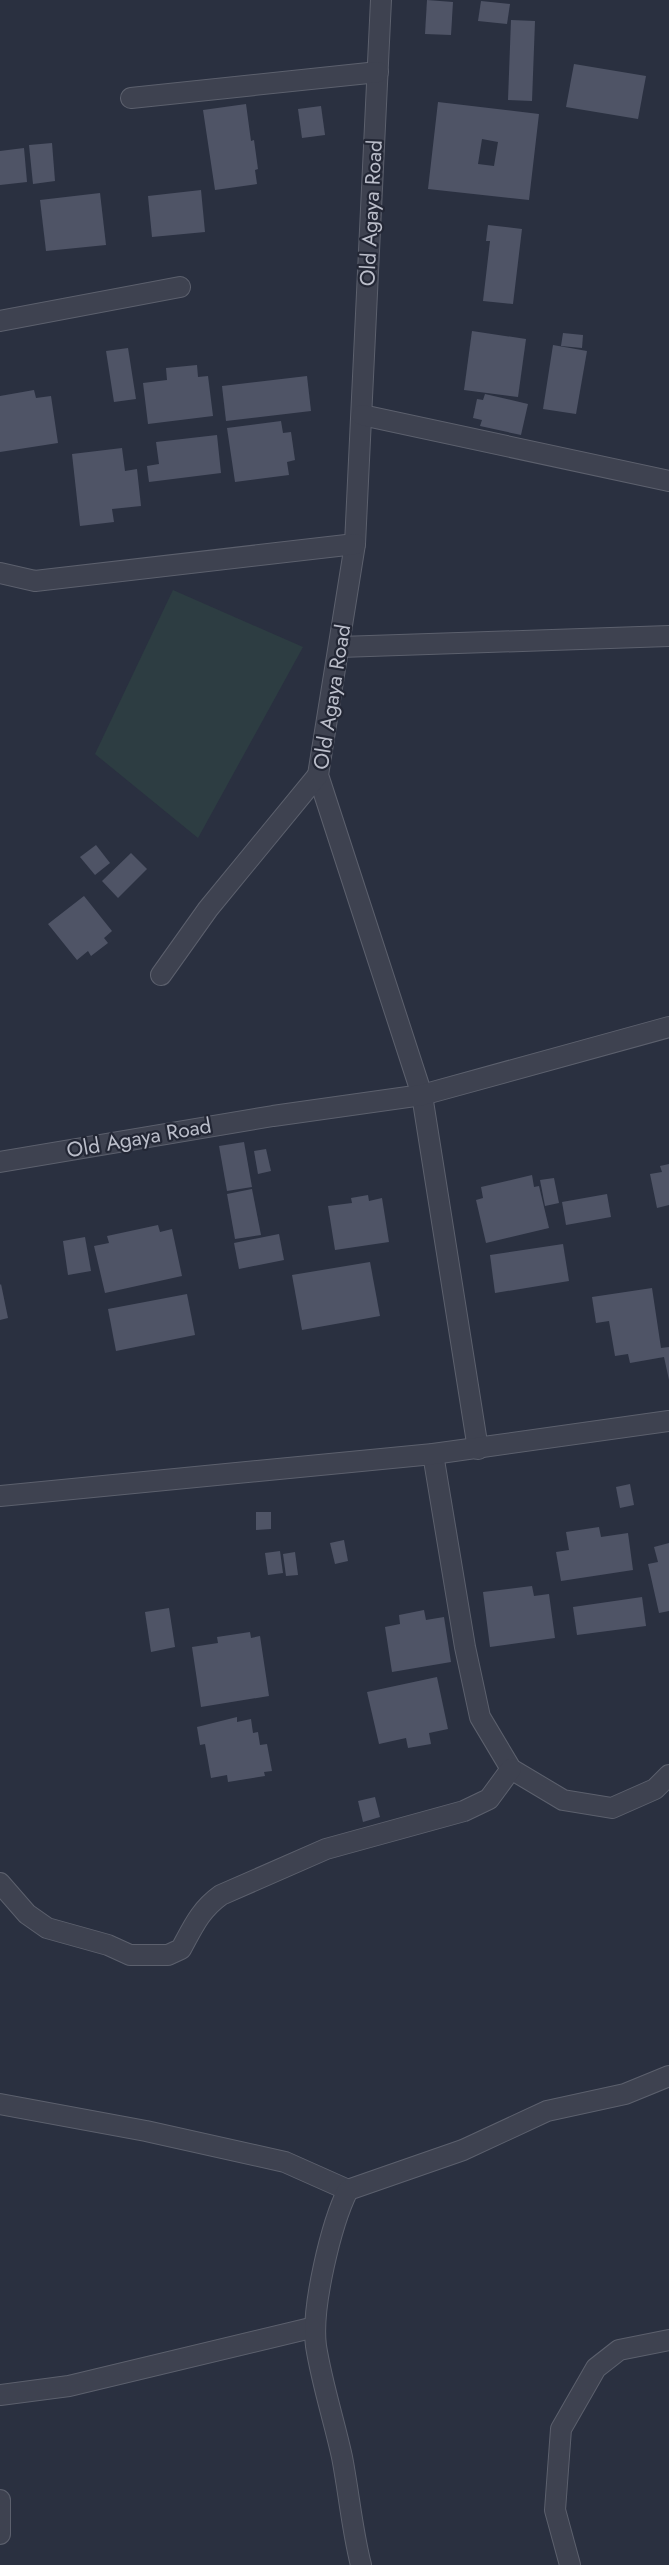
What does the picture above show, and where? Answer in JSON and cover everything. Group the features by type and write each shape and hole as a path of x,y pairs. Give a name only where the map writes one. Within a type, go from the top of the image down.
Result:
{"street":[{"name":"Old Agaya Road","path":"0,1162 273,1116 422,1095 318,775 340,647 354,544 381,0"},
{"path":"131,98 378,72"},
{"path":"0,321 180,286"},
{"path":"362,415 669,481"},
{"path":"0,578 35,581 354,544"},
{"path":"340,647 669,636"},
{"path":"161,975 207,909 318,775"},
{"path":"478,1449 422,1095 669,1027"},
{"path":"0,1496 478,1449 669,1421"},
{"path":"433,1454 459,1616 480,1717 512,1769 563,1800 612,1808 655,1789 669,1775"},
{"path":"0,1883 27,1914 47,1928 108,1945 130,1955 168,1955 181,1949 196,1919 207,1905 221,1895 326,1848 464,1811 489,1799 512,1769"},
{"path":"0,2104 285,2162 348,2190 464,2150 547,2111 625,2094 669,2076"},
{"path":"348,2190 338,2210 320,2289 315,2327 323,2381 342,2458 361,2565"},
{"path":"0,2395 69,2386 315,2327"},
{"path":"570,2565 555,2510 561,2429 596,2368 619,2350 669,2340"},
{"path":"0,2500 0,2534"}],"shaded area":[{"path":"173,590 303,647 198,838 95,754"}],"building":[{"path":"427,0 453,2 451,35 425,34"},
{"path":"481,1 510,4 507,24 478,21"},
{"path":"511,20 535,21 532,101 508,100"},
{"path":"574,64 646,76 638,119 566,107"},
{"path":"438,102 539,114 529,200 428,189","holes":["482,139 498,142 494,166 478,164"]},
{"path":"246,104 251,141 254,140 258,169 255,170 257,184 215,190 203,110"},
{"path":"321,106 325,135 302,138 298,109"},
{"path":"52,143 55,181 33,184 29,145"},
{"path":"24,148 27,182 0,185 0,151"},
{"path":"201,190 205,232 152,237 148,196"},
{"path":"100,193 106,245 46,251 40,200"},
{"path":"488,225 522,229 513,304 483,301 490,241 486,241"},
{"path":"472,331 526,339 518,397 464,390"},
{"path":"563,333 583,335 582,348 561,346"},
{"path":"553,345 587,351 576,414 543,409"},
{"path":"128,348 136,399 114,402 106,351"},
{"path":"197,365 198,377 208,376 213,416 148,424 143,383 167,380 166,368"},
{"path":"307,376 311,411 226,421 222,386"},
{"path":"34,390 36,398 51,396 58,443 0,452 0,396"},
{"path":"485,394 528,404 521,435 480,426 482,420 473,418 477,399 483,400"},
{"path":"281,421 283,433 291,432 295,460 287,462 289,475 235,482 227,428"},
{"path":"217,435 221,473 149,482 147,466 159,464 156,442"},
{"path":"122,448 125,471 137,469 141,506 112,509 114,522 80,526 72,454"},
{"path":"96,845 110,863 95,875 80,857"},
{"path":"131,853 147,869 118,898 102,881"},
{"path":"84,896 112,931 104,938 108,943 91,956 88,951 77,960 48,924"},
{"path":"244,1142 252,1187 227,1191 219,1146"},
{"path":"266,1149 271,1171 258,1174 254,1151"},
{"path":"669,1164 669,1205 657,1208 650,1174 662,1172 660,1166"},
{"path":"532,1175 534,1187 539,1186 549,1228 486,1243 476,1200 483,1198 481,1187"},
{"path":"554,1178 559,1203 545,1206 540,1180"},
{"path":"252,1189 261,1235 235,1239 227,1194"},
{"path":"607,1194 611,1217 566,1225 562,1202"},
{"path":"368,1195 369,1201 382,1198 389,1242 335,1250 328,1206 352,1203 351,1198"},
{"path":"158,1225 160,1232 172,1229 182,1276 105,1293 94,1246 109,1243 107,1236"},
{"path":"279,1234 284,1260 239,1269 234,1243"},
{"path":"85,1237 91,1271 68,1275 63,1241"},
{"path":"563,1244 569,1281 495,1293 490,1255"},
{"path":"370,1262 380,1316 302,1330 292,1275"},
{"path":"0,1285 8,1318 0,1320"},
{"path":"652,1288 661,1348 669,1347 669,1380 664,1357 630,1363 628,1354 615,1356 609,1321 596,1323 592,1297"},
{"path":"187,1294 195,1335 116,1351 108,1309"},
{"path":"630,1484 634,1505 620,1508 616,1487"},
{"path":"256,1512 271,1512 271,1529 256,1530"},
{"path":"599,1527 601,1537 628,1533 633,1570 561,1581 556,1552 569,1550 566,1532"},
{"path":"344,1540 348,1561 335,1564 330,1543"},
{"path":"669,1543 669,1611 659,1613 648,1564 658,1562 654,1547"},
{"path":"280,1551 283,1573 268,1575 265,1553"},
{"path":"295,1552 298,1575 286,1576 283,1554"},
{"path":"532,1586 534,1596 549,1594 555,1638 490,1647 483,1592"},
{"path":"642,1597 646,1626 577,1635 573,1607"},
{"path":"169,1608 175,1647 151,1652 145,1612"},
{"path":"424,1610 426,1620 444,1617 451,1662 392,1672 385,1627 400,1624 399,1615"},
{"path":"250,1632 251,1638 260,1636 269,1696 201,1707 192,1647 218,1643 217,1637"},
{"path":"437,1677 448,1729 429,1733 431,1744 408,1748 406,1738 379,1744 367,1692"},
{"path":"237,1717 237,1722 251,1719 253,1733 258,1732 260,1745 267,1744 272,1771 264,1772 265,1776 228,1782 227,1775 211,1778 205,1744 200,1745 197,1727"},
{"path":"375,1797 380,1817 363,1822 358,1801"}]}
